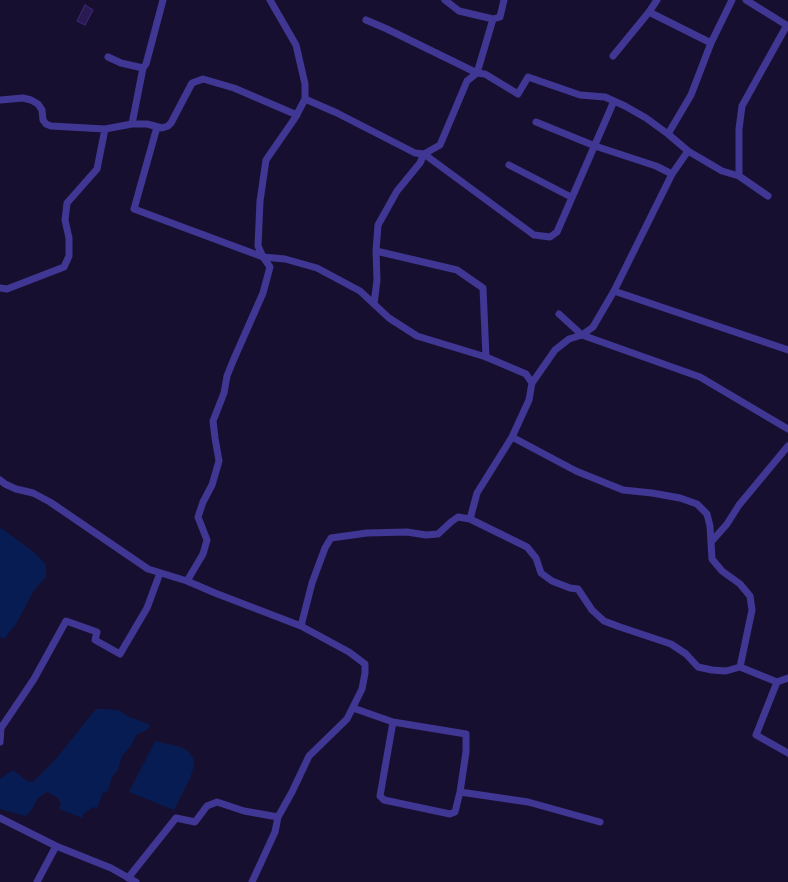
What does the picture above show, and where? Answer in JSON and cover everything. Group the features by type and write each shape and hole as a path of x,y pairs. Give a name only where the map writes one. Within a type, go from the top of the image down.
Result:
{"street":[{"path":"132,124 143,68 146,64 163,0"},
{"path":"187,581 203,554 207,540 198,517 203,502 212,485 219,461 214,438 213,421 224,393 227,376 264,293 270,267 258,246 260,201 266,160 297,115 305,99 305,84 296,45 270,0"},
{"path":"445,0 459,11 493,19 500,17 504,0"},
{"path":"613,56 657,0"},
{"path":"668,134 691,95 711,43 732,0"},
{"path":"739,176 739,129 742,106 787,26 746,0"},
{"path":"649,12 711,43"},
{"path":"374,304 377,280 376,251 378,225 397,191 420,163 424,154 440,145 468,81 477,73 493,19"},
{"path":"366,20 477,73 484,74 518,94 528,77 580,95 605,97 646,118 688,151 722,171 739,176 768,196"},
{"path":"108,57 121,63 143,68"},
{"path":"0,100 23,98 31,100 38,104 42,110 43,120 46,124 51,126 105,129 132,124 147,124 162,128 172,123 192,83 203,79 234,88 297,115"},
{"path":"305,99 337,112 415,153 424,154 534,235 550,237 557,232 614,101"},
{"path":"536,122 595,146 656,166 672,174"},
{"path":"157,127 134,209 263,257 285,258 318,268 360,291 389,318 417,336 486,357 526,374 532,383"},
{"path":"0,288 7,289 64,267 69,256 69,238 65,220 66,203 97,169 105,129"},
{"path":"470,519 477,493 512,437 529,400 532,383 555,350 569,339 582,335 593,327 614,291 672,174 688,151"},
{"path":"509,165 571,197"},
{"path":"376,251 457,270 483,288 486,357"},
{"path":"614,291 788,350"},
{"path":"559,314 582,335 700,378 788,429"},
{"path":"512,437 576,471 623,490 680,498 697,504 707,514 712,541 712,559 722,571 740,584 750,596 752,610 740,667"},
{"path":"712,541 727,524 739,504 788,446"},
{"path":"0,480 16,489 33,493 50,502 148,569 187,581 301,626 349,652 365,664 362,689 348,719 309,756 278,818 275,832 252,882"},
{"path":"301,626 312,583 325,548 331,538 367,533 407,532 426,535 438,534 450,522 458,517 470,519 526,547 536,558 541,573 552,581 570,588 578,589 592,610 604,621 671,644 686,654 698,667 726,671 740,667 777,682 788,678"},
{"path":"0,742 1,727 34,679 66,621 97,632 95,640 120,654 147,608 160,573"},
{"path":"777,682 756,735 788,753"},
{"path":"353,708 393,722 466,734 466,752 460,792 455,812 450,814 384,800 380,796 393,722"},
{"path":"460,792 528,802 600,822"},
{"path":"128,878 176,818 195,822 207,806 217,802 244,811 278,818"},
{"path":"0,818 56,846 111,868 136,882"},
{"path":"36,882 56,846"}],"water":[{"path":"1,528 34,552 46,565 46,577 34,590 16,624 4,639 0,637"},
{"path":"96,709 121,711 127,716 150,726 145,731 137,734 130,747 122,756 118,770 112,777 108,791 103,793 97,808 94,807 83,814 82,818 59,809 61,803 57,797 47,792 38,798 26,816 0,809 0,779 13,770 27,781 33,782 55,760"},
{"path":"155,741 181,747 189,752 193,758 194,765 191,776 174,810 129,792"}],"building":[{"path":"85,5 93,10 85,25 77,21"}]}
